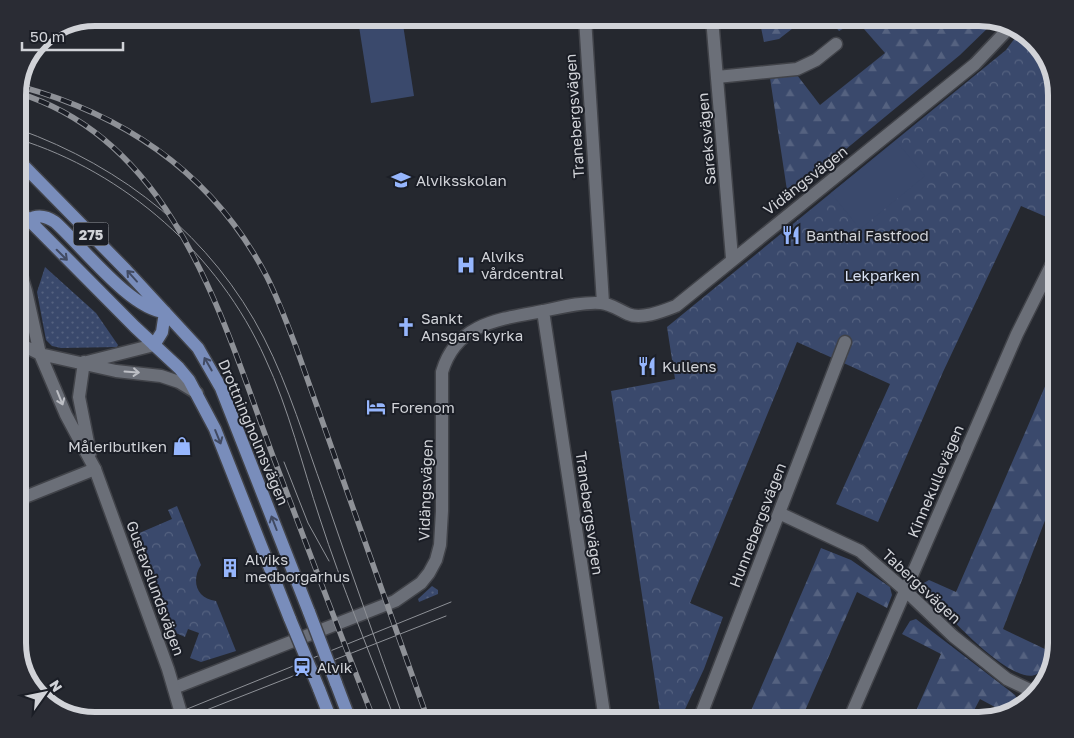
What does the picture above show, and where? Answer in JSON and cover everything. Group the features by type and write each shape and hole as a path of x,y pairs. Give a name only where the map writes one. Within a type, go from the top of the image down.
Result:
{"main road":[{"name":"Drottningholmsvägen","path":"26,168 198,348 221,388 347,712"},
{"path":"28,220 38,216 46,216 55,222 124,290 144,307 156,312 165,312 162,332 154,345"},
{"name":"275","path":"28,220 179,368 197,393 215,429 328,712"}],"street":[{"name":"Tranebergsvägen","path":"586,26 603,302"},
{"name":"Sareksvägen","path":"713,26 732,258"},
{"name":"Vidängsvägen","path":"174,688 395,601 421,583 436,560 440,537 442,372 445,360 464,336 488,322 586,303 603,302 631,315 660,312 676,306 732,258 975,64 1006,31"},
{"path":"717,77 797,69 816,60 836,44"},
{"name":"Kinnekullevägen","path":"853,712 1017,334 1048,272"},
{"name":"Gustavslundsvägen","path":"26,291 40,354 78,439 93,464"},
{"name":"Tranebergsvägen","path":"543,311 604,712"},
{"name":"Hunnebergsvägen","path":"702,712 845,342"},
{"path":"84,362 154,345"},
{"path":"26,347 40,354 84,362 116,371 161,376 179,382 197,393"},
{"name":"Gustavslundsvägen","path":"84,362 79,397 93,464 174,688 181,712"},
{"path":"26,497 93,464"},
{"name":"Tabergsvägen","path":"779,513 860,551 960,642 1007,679 1029,690"}],"green space":[{"path":"359,26 403,26 414,96 371,103"},
{"path":"761,26 796,26 779,39 764,42"},
{"path":"835,26 848,26 839,31"},
{"path":"854,26 989,27 960,55 788,197 770,78 797,75 820,105 885,53 864,29"},
{"name":"Lekparken","path":"1016,37 1017,38 1031,50 1041,64 1045,77 1048,95 1048,218 1021,206 943,372 878,522 836,504 890,384 797,342 690,603 723,617 704,669 684,712 660,712 611,391 675,379 667,327 1006,50"},
{"path":"896,141 925,176 860,229 831,193"},
{"path":"45,267 96,313 118,345 117,347 61,348 52,346 46,340 37,292"},
{"path":"1048,379 1048,513 1003,629 1047,650 1043,666 1039,672 1026,675 1011,669 993,657 942,609 922,584 929,580 956,592"},
{"path":"177,506 201,565 196,577 197,588 204,597 216,601 236,651 201,662 190,658 199,633 188,629 185,637 176,633 137,534 172,519 168,510"},
{"path":"821,548 851,560 890,587 892,595 887,608 857,592 804,712 750,712"},
{"path":"432,586 438,590 438,594 419,602 418,599"},
{"path":"916,619 1015,695 1017,700 998,709 980,699 973,712 916,712 941,654 902,634 910,621"}],"tram line":[{"path":"26,132 94,163 129,185 161,210 219,268 243,302 264,338 289,395 401,712"},
{"path":"26,142 57,154 95,173 131,196 164,222 195,252 222,285 246,320 274,377 295,437 313,499 392,712"},
{"path":"284,462 308,523 329,561"},
{"path":"180,712 451,602"},
{"path":"201,712 446,616"}],"railway":[{"path":"26,88 96,114 164,154 194,180 221,208 246,241 279,302 425,712"},
{"path":"26,97 72,117 117,151 155,194 186,243 212,296 235,351 274,459 371,712"}],"place":[{"name":"Alviksskolan","path":"401,180"},
{"name":"Banthai Fastfood","path":"791,235"},
{"name":"Alviks vårdcentral","path":"466,265"},
{"name":"Sankt Ansgars kyrka","path":"406,327"},
{"name":"Kullens","path":"647,366"},
{"name":"Forenom","path":"376,407"},
{"name":"Måleributiken","path":"182,446"},
{"name":"Alviks medborgarhus","path":"230,568"},
{"name":"Alvik","path":"302,667"}]}
